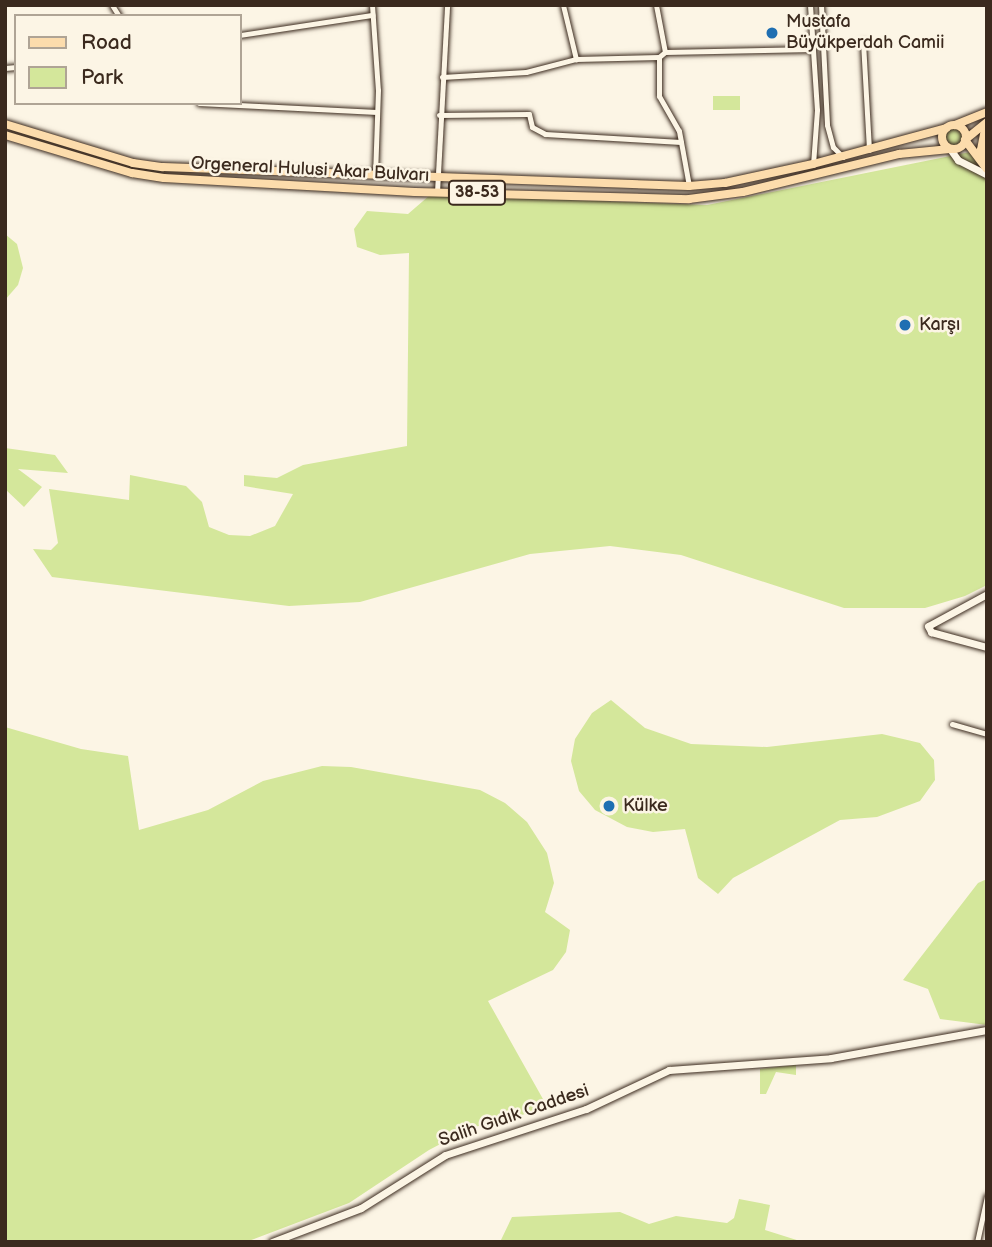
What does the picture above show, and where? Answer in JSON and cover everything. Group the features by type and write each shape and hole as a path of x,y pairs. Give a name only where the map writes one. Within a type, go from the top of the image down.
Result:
{"main road":[{"name":"Orgeneral Hulusi Akar Bulvarı","path":"5,124 133,163 690,186 725,183 843,157 951,126 987,112"},
{"path":"987,122 965,140 950,149 942,137 951,126 962,129 965,140 987,167"},
{"path":"987,122 981,149 987,167"},
{"name":"Orgeneral Hulusi Akar Bulvarı","path":"5,135 132,173 164,178 437,192 689,199 743,192 899,154 950,149"}],"street":[{"path":"372,5 377,112 375,174"},
{"path":"437,192 439,115 447,5"},
{"path":"563,5 576,59"},
{"path":"656,5 665,51"},
{"path":"810,5 813,49 813,164"},
{"path":"821,5 827,125 833,147 843,157"},
{"path":"242,35 373,15"},
{"path":"863,42 869,150"},
{"path":"442,78 526,72 576,59 659,57 665,51 813,49"},
{"path":"659,57 661,104 681,142 690,186"},
{"path":"239,105 377,112"},
{"path":"439,115 529,114 532,127 545,134 681,142"},
{"path":"950,149 958,160 987,176"},
{"path":"987,594 928,626 987,647"},
{"path":"952,724 987,734"},
{"name":"Salih Gıdık Caddesi","path":"272,1242 361,1208 445,1155 579,1112 669,1070 819,1059 987,1030"},
{"path":"977,1242 987,1196"}],"green space":[{"path":"713,96 740,96 740,110 713,110"},
{"path":"954,128 961,131 964,138 961,145 954,148 947,145 944,138 947,131"},
{"path":"985,149 987,585 965,596 925,608 844,608 681,555 610,546 530,554 360,602 289,606 52,577 33,549 51,550 58,543 49,489 129,500 130,475 186,486 202,502 209,527 229,535 250,536 275,526 293,494 244,486 244,475 277,478 303,465 407,446 409,253 380,255 357,247 354,229 367,211 408,214 430,195 707,205"},
{"path":"5,234 17,244 23,268 18,285 5,300"},
{"path":"5,448 55,455 68,473 18,469 42,487 24,507 5,489"},
{"path":"611,700 645,728 691,744 767,747 882,734 920,743 934,760 935,780 920,801 877,817 840,820 733,878 718,894 698,878 685,829 653,832 627,827 595,810 579,791 571,761 575,739 592,713"},
{"path":"5,727 81,749 128,756 139,830 208,810 263,781 322,766 351,767 480,790 505,803 527,822 547,853 554,883 545,912 570,930 566,952 553,970 488,1001 548,1108 471,1128 429,1150 349,1203 246,1242 5,1242"},
{"path":"987,879 987,1025 940,1019 928,989 903,980 978,883"},
{"path":"796,1065 796,1075 776,1072 766,1094 760,1094 760,1069"},
{"path":"739,1199 770,1205 765,1230 803,1242 500,1242 512,1217 620,1212 649,1224 676,1216 727,1223 734,1218"}],"place":[{"name":"Mustafa Büyükperdah Camii","path":"772,33"},
{"name":"Karşı","path":"905,325"},
{"name":"Külke","path":"609,806"}]}
